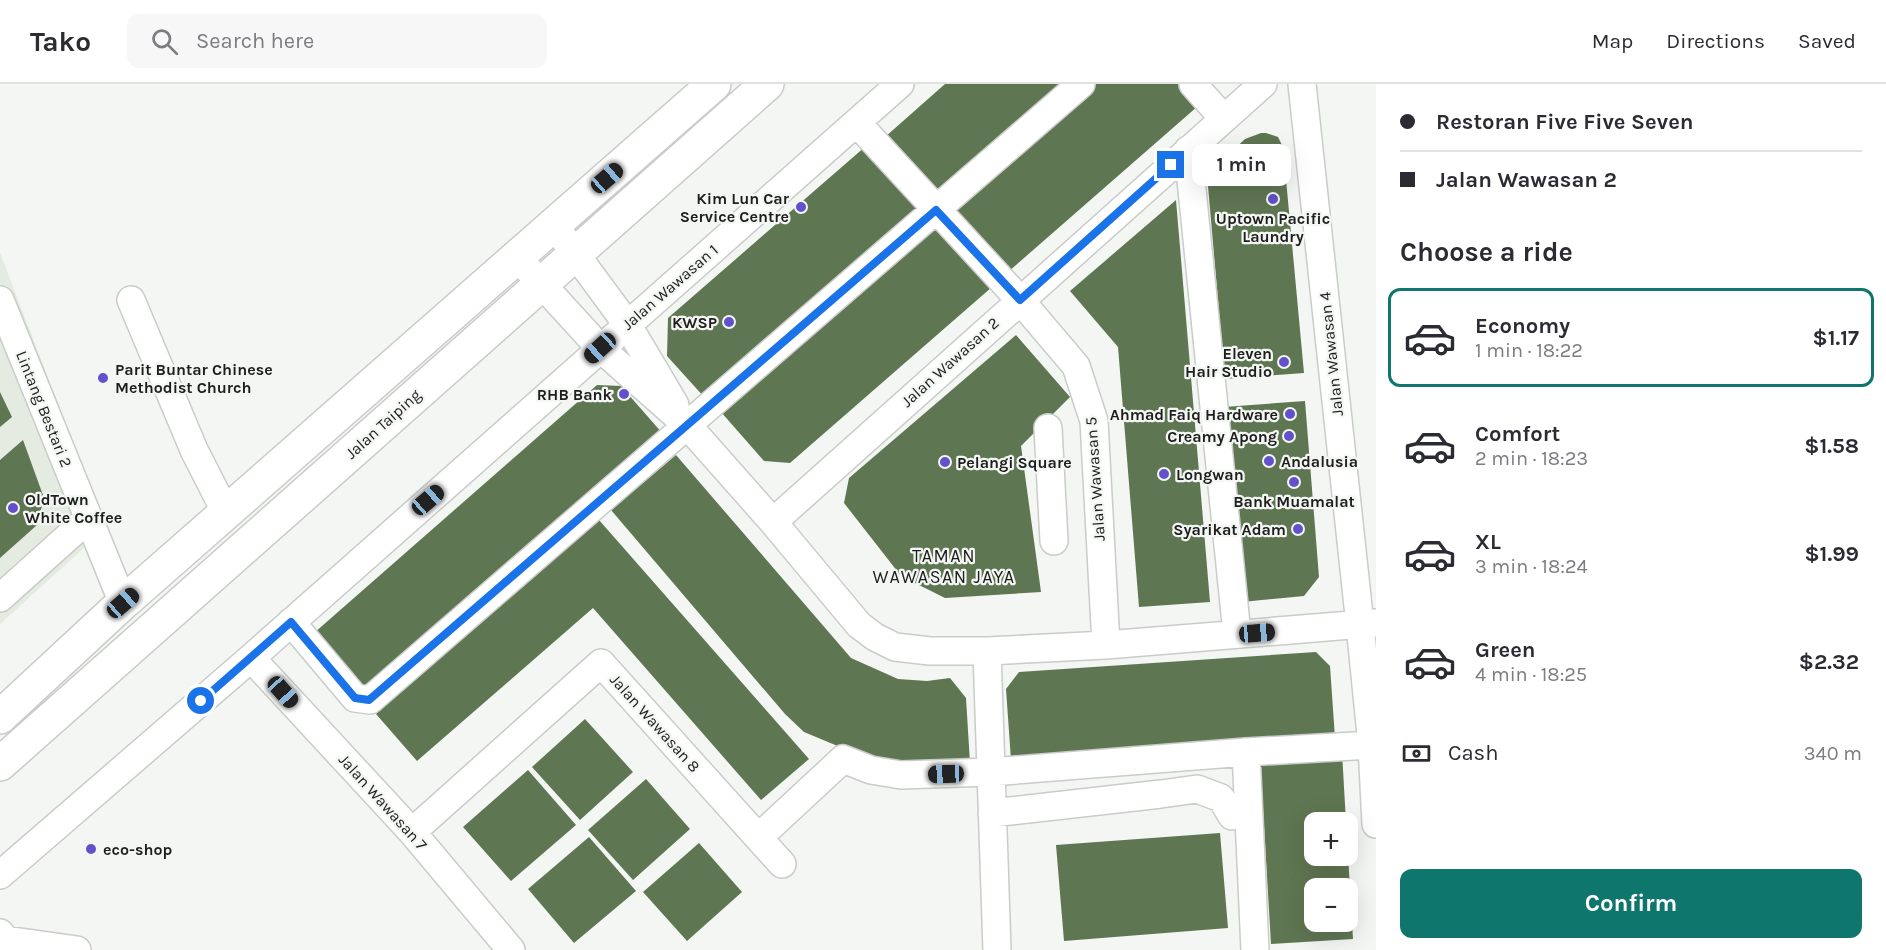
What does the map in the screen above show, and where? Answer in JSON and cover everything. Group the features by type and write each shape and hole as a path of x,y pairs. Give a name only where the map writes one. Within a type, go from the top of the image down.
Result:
{"main road":[{"path":"0,717 123,603 713,84"},
{"name":"Jalan Taiping","path":"0,764 767,84"}],"street":[{"name":"Jalan Wawasan 1","path":"0,875 291,622 900,84"},
{"path":"291,622 355,698 369,700 1081,84"},
{"path":"1193,84 1224,119"},
{"name":"Jalan Wawasan 2","path":"773,522 1263,84"},
{"name":"Jalan Wawasan 4","path":"1302,84 1368,624 1376,824"},
{"name":"Jalan Wawasan 5","path":"857,123 1020,300 1076,366 1094,421 1106,645"},
{"path":"1188,150 1236,634"},
{"path":"554,225 627,324 688,426"},
{"path":"517,257 600,348 688,426 860,625 875,637 895,647 930,651 987,651 1106,645 1368,624"},
{"name":"Lintang Bestari 2","path":"0,300 123,603"},
{"path":"131,300 194,450 220,501 228,511"},
{"path":"1048,428 1054,541"},
{"path":"1052,498 1098,498"},
{"path":"0,598 89,518"},
{"path":"987,651 997,950"},
{"name":"Jalan Wawasan 7","path":"250,658 412,832 511,950"},
{"name":"Jalan Wawasan 8","path":"412,832 602,663 782,864"},
{"path":"759,837 843,759 871,770 902,775 991,772 1246,752 1372,745"},
{"path":"1246,752 1255,950"},
{"path":"992,813 1197,789 1221,798 1232,816"},
{"path":"0,933 6,940 77,950"}],"shaded area":[{"path":"0,253 106,528 0,624"}],"building":[{"path":"945,84 1065,84 939,197 885,137"},
{"path":"1095,84 1178,84 1198,106 1008,272 952,209"},
{"path":"1261,133 1278,137 1283,147 1304,373 1225,379 1207,175 1245,139"},
{"path":"866,146 922,210 705,398 667,356 668,318"},
{"name":"Longwan","path":"1176,200 1210,602 1139,607 1118,347 1070,291"},
{"path":"937,225 992,287 790,463 764,461 721,412"},
{"name":"Pelangi Square","path":"1016,335 1070,397 1021,446 1041,592 945,598 901,576 844,503 849,478"},
{"path":"597,385 621,386 663,434 367,693 314,633"},
{"path":"0,392 12,417 0,427"},
{"path":"1305,401 1319,577 1304,596 1242,602 1224,407"},
{"path":"23,440 44,498 37,525 0,558 0,460"},
{"path":"676,455 851,658 898,679 927,681 950,678 966,698 970,763 921,766 864,757 804,732 785,714 611,510"},
{"path":"599,520 809,759 761,800 593,608 417,761 376,714"},
{"path":"1316,652 1330,666 1335,738 1011,760 1006,689 1019,672"},
{"path":"585,719 633,772 580,820 532,767"},
{"path":"1342,752 1345,812 1304,812 1304,866 1349,866 1349,878 1304,878 1304,932 1353,932 1353,939 1271,944 1260,757"},
{"path":"528,770 576,825 511,881 463,827"},
{"path":"646,779 690,829 633,880 588,830"},
{"path":"1220,833 1228,928 1064,941 1056,845"},
{"path":"589,837 636,891 574,943 528,889"},
{"path":"699,843 742,892 687,941 643,892"}],"place":[{"name":"Uptown Pacific Laundry","path":"1273,199"},
{"name":"Kim Lun Car Service Centre","path":"801,207"},
{"name":"KWSP","path":"729,322"},
{"name":"Eleven Hair Studio","path":"1284,362"},
{"name":"Parit Buntar Chinese Methodist Church","path":"103,378"},
{"name":"RHB Bank","path":"624,394"},
{"name":"Ahmad Faiq Hardware","path":"1290,414"},
{"name":"Creamy Apong","path":"1289,436"},
{"name":"Andalusia","path":"1269,461"},
{"name":"Pelangi Square","path":"945,462"},
{"name":"Longwan","path":"1164,474"},
{"name":"Bank Muamalat","path":"1294,482"},
{"name":"OldTown White Coffee","path":"13,508"},
{"name":"Syarikat Adam","path":"1298,529"},
{"name":"eco-shop","path":"91,849"}],"district":[{"name":"TAMAN WAWASAN JAYA","path":"944,566"}],"route":[{"path":"201,701 291,622 355,698 369,700 936,210 1020,300 1171,165"}]}
